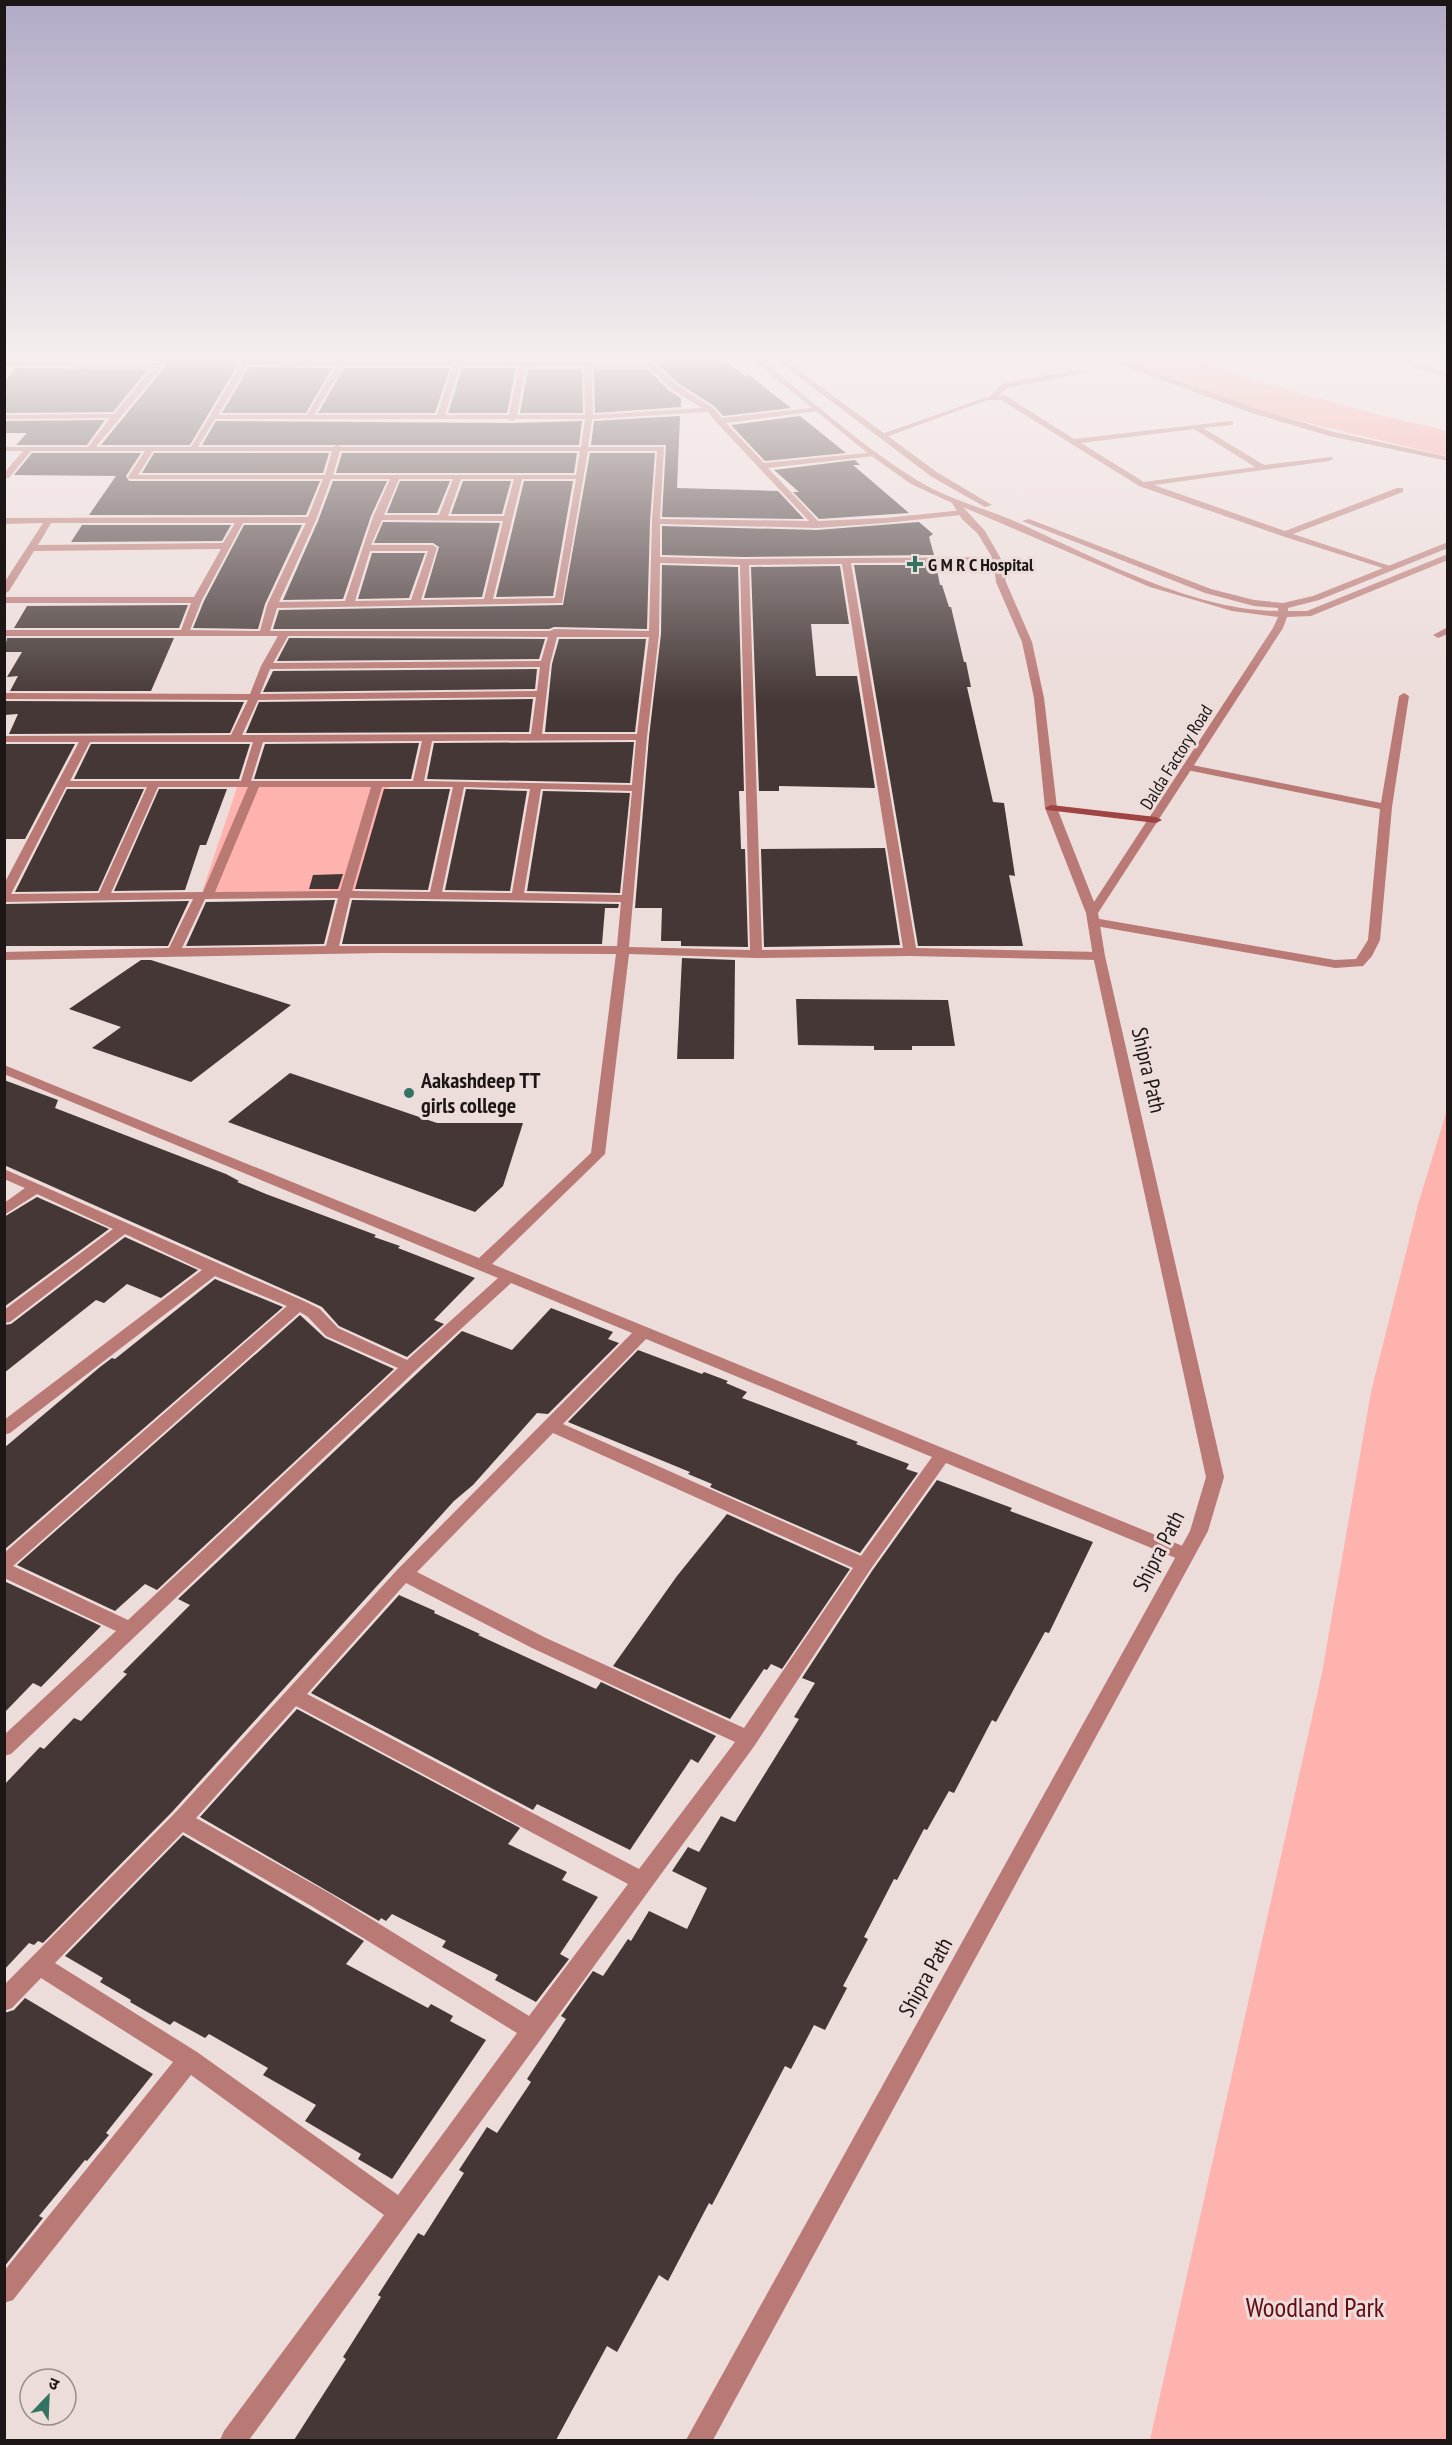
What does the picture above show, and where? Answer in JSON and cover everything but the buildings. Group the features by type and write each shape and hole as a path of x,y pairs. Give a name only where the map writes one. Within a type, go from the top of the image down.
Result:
{"main road":[{"path":"1051,808 1156,820"}],"street":[{"path":"135,473 132,477 580,477"},
{"path":"272,605 559,601 581,473"},
{"path":"481,1265 598,1154 623,948 642,737 654,634 659,473"},
{"path":"769,473 817,525"},
{"name":"Shipra Path","path":"699,2440 1184,1554 1199,1531 1215,1476 1093,918 1051,808 1039,698 1027,642 1001,582 997,559 982,533 959,507 901,473"},
{"path":"933,473 966,494 1024,520 1208,591 1283,611 1448,545"},
{"path":"1125,473 1142,484 1285,534 1392,568"},
{"path":"1142,484 1224,473"},
{"path":"264,633 272,605 330,476"},
{"path":"349,604 366,548 396,476"},
{"path":"442,519 458,476"},
{"path":"488,602 519,477"},
{"path":"1285,534 1400,490"},
{"path":"959,507 966,494"},
{"path":"656,521 817,525 913,520 959,507 1215,605 1308,614 1448,557"},
{"path":"378,517 508,519"},
{"path":"4,521 312,520"},
{"path":"183,634 197,600 240,521"},
{"path":"4,591 48,522"},
{"path":"32,548 227,546"},
{"path":"366,548 434,548 415,603"},
{"path":"657,560 744,562 997,559"},
{"path":"846,561 910,952"},
{"path":"744,562 756,954"},
{"path":"4,600 197,600"},
{"name":"Dalda Factory Road","path":"1093,918 1187,767 1278,628 1283,611"},
{"path":"4,633 554,632 654,634"},
{"path":"536,737 545,663 554,632"},
{"path":"235,739 266,666 285,633"},
{"path":"266,666 545,663"},
{"path":"4,696 254,697 542,694"},
{"path":"1093,918 1335,964 1359,963 1366,956 1374,940 1386,807 1404,696"},
{"path":"418,784 429,737"},
{"path":"4,739 642,737"},
{"path":"86,739 4,897 344,894 628,899"},
{"path":"174,952 205,895 250,784 259,739"},
{"path":"1187,767 1386,807"},
{"path":"62,784 459,784 638,788"},
{"path":"103,897 154,784"},
{"path":"331,951 344,894 377,784"},
{"path":"435,895 459,784"},
{"path":"517,896 536,787"},
{"path":"4,956 174,952 623,948 756,954 910,952 1100,956"},
{"path":"4,1068 1184,1554"},
{"path":"4,1173 213,1269 314,1312 332,1332 409,1367"},
{"path":"4,1210 36,1188"},
{"path":"4,1318 124,1228"},
{"path":"4,1429 213,1269"},
{"path":"4,1748 409,1367 509,1277"},
{"path":"4,1564 298,1305"},
{"path":"4,2001 181,1820 404,1575 644,1331"},
{"path":"550,1425 864,1565"},
{"path":"232,2440 748,1739 864,1565 943,1454"},
{"path":"4,1570 131,1630"},
{"path":"404,1575 539,1643 748,1739"},
{"path":"294,1696 644,1882"},
{"path":"181,1820 321,1900 532,2030"},
{"path":"39,1965 189,2060 401,2212"},
{"path":"4,2291 189,2060"}],"green space":[{"path":"390,784 353,895 201,895 238,785"},
{"name":"Woodland Park","path":"1447,1110 1447,2440 1150,2440 1322,1673 1371,1392 1419,1201"}],"place":[{"name":"G M R C Hospital","path":"915,564"},
{"name":"Aakashdeep TT girls college","path":"409,1093"}]}
